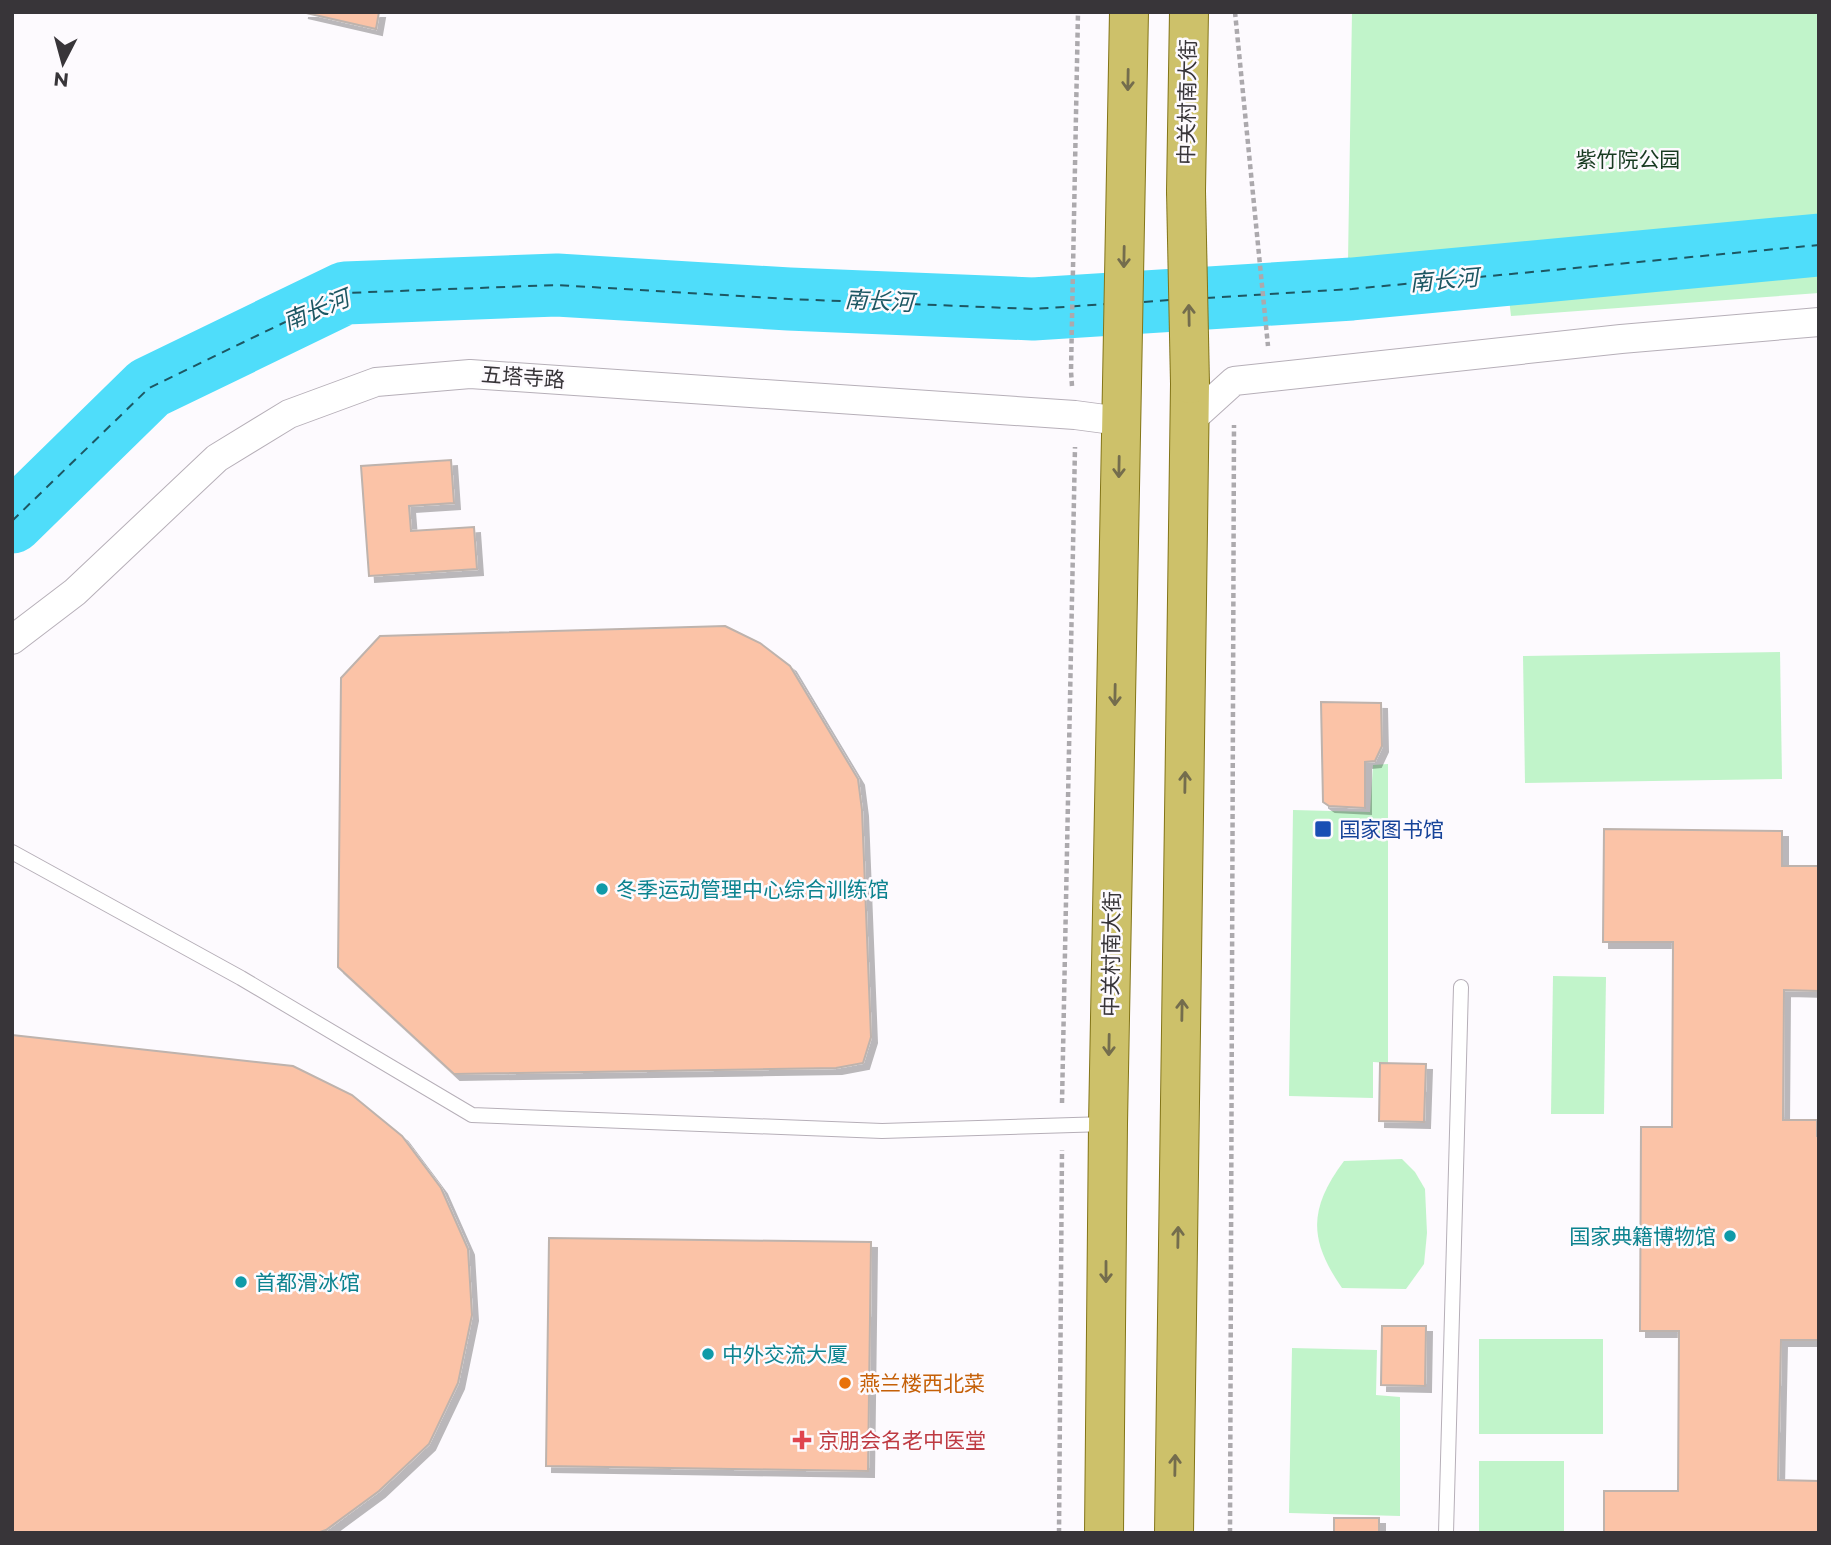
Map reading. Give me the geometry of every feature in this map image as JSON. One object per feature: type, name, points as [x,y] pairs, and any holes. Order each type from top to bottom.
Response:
[{"type":"main road","name":"中关村南大街","points":[[1104,1533],[1108,1124],[1129,12]]},
{"type":"main road","name":"中关村南大街","points":[[1189,12],[1186,191],[1190,402]]},
{"type":"main road","points":[[1174,1533],[1190,402]]},
{"type":"street","points":[[1190,402],[1234,381],[1621,339],[1819,321]]},
{"type":"street","name":"五塔寺路","points":[[12,640],[75,592],[217,458],[289,414],[376,382],[470,374],[1075,415],[1120,421]]},
{"type":"lane","points":[[12,851],[240,978],[472,1115],[882,1131],[1108,1124]]},
{"type":"lane","points":[[1446,1533],[1461,987]]},
{"type":"path","points":[[1059,1533],[1062,1126],[1075,415],[1071,370],[1078,12]]},
{"type":"path","points":[[1230,1533],[1234,381],[1268,346],[1235,12]]},
{"type":"green space","name":"紫竹院公园","points":[[1352,12],[1819,12],[1819,293],[1511,316],[1503,247],[1348,261]]},
{"type":"green space","points":[[1780,652],[1782,779],[1525,783],[1523,656]]},
{"type":"green space","points":[[1388,764],[1388,1063],[1373,1062],[1373,1098],[1289,1096],[1293,810],[1370,812],[1373,765]]},
{"type":"green space","points":[[1553,976],[1606,977],[1604,1114],[1551,1114]]},
{"type":"green space","points":[[1402,1159],[1415,1172],[1425,1189],[1427,1233],[1424,1264],[1406,1289],[1342,1288],[1323,1254],[1318,1239],[1319,1209],[1324,1194],[1344,1161]]},
{"type":"green space","points":[[1479,1339],[1603,1339],[1603,1434],[1479,1434]]},
{"type":"green space","points":[[1292,1348],[1377,1350],[1376,1395],[1400,1397],[1400,1516],[1289,1513]]},
{"type":"green space","points":[[1479,1461],[1564,1461],[1564,1533],[1479,1533]]},
{"type":"building","points":[[302,12],[379,12],[376,29]]},
{"type":"building","points":[[451,460],[454,503],[409,506],[411,531],[474,527],[477,569],[369,576],[361,466]]},
{"type":"building","name":"冬季运动管理中心综合训练馆","points":[[725,626],[760,643],[790,666],[858,779],[862,810],[871,1037],[863,1063],[836,1068],[454,1074],[338,967],[341,678],[380,636]]},
{"type":"building","points":[[1321,702],[1381,703],[1382,746],[1375,761],[1365,762],[1365,808],[1329,806],[1323,802]]},
{"type":"building","points":[[1604,829],[1782,831],[1782,866],[1819,866],[1819,991],[1784,990],[1783,1120],[1817,1120],[1819,1340],[1781,1340],[1778,1480],[1819,1481],[1819,1533],[1604,1533],[1604,1491],[1678,1491],[1679,1331],[1640,1331],[1641,1127],[1672,1127],[1673,942],[1603,942]]},
{"type":"building","name":"首都滑冰馆","points":[[12,1035],[293,1066],[352,1095],[402,1136],[441,1188],[468,1249],[472,1315],[458,1383],[429,1444],[379,1491],[326,1530],[317,1533],[12,1533]]},
{"type":"building","points":[[1380,1063],[1426,1064],[1424,1122],[1379,1121]]},
{"type":"building","name":"中外交流大厦","points":[[549,1238],[871,1242],[868,1471],[546,1466]]},
{"type":"building","points":[[1382,1326],[1426,1326],[1425,1386],[1381,1385]]},
{"type":"building","points":[[1334,1518],[1379,1518],[1379,1533],[1334,1533]]},
{"type":"waterway","name":"南长河","points":[[12,522],[149,388],[345,293],[557,285],[789,299],[1033,309],[1352,289],[1819,245]]},
{"type":"ferry route","points":[[1206,298],[1352,289],[1819,245]]},
{"type":"ferry route","points":[[12,521],[149,388],[345,293],[557,285],[789,299],[1033,309],[1107,304]]},
{"type":"ferry route","points":[[1144,302],[1169,300]]},
{"type":"place","name":"国家图书馆","points":[[1323,829]]},
{"type":"place","name":"冬季运动管理中心综合训练馆","points":[[602,889]]},
{"type":"place","name":"国家典籍博物馆","points":[[1730,1236]]},
{"type":"place","name":"首都滑冰馆","points":[[241,1282]]},
{"type":"place","name":"中外交流大厦","points":[[708,1354]]},
{"type":"place","name":"燕兰楼西北菜","points":[[845,1383]]},
{"type":"place","name":"京朋会名老中医堂","points":[[802,1440]]}]
